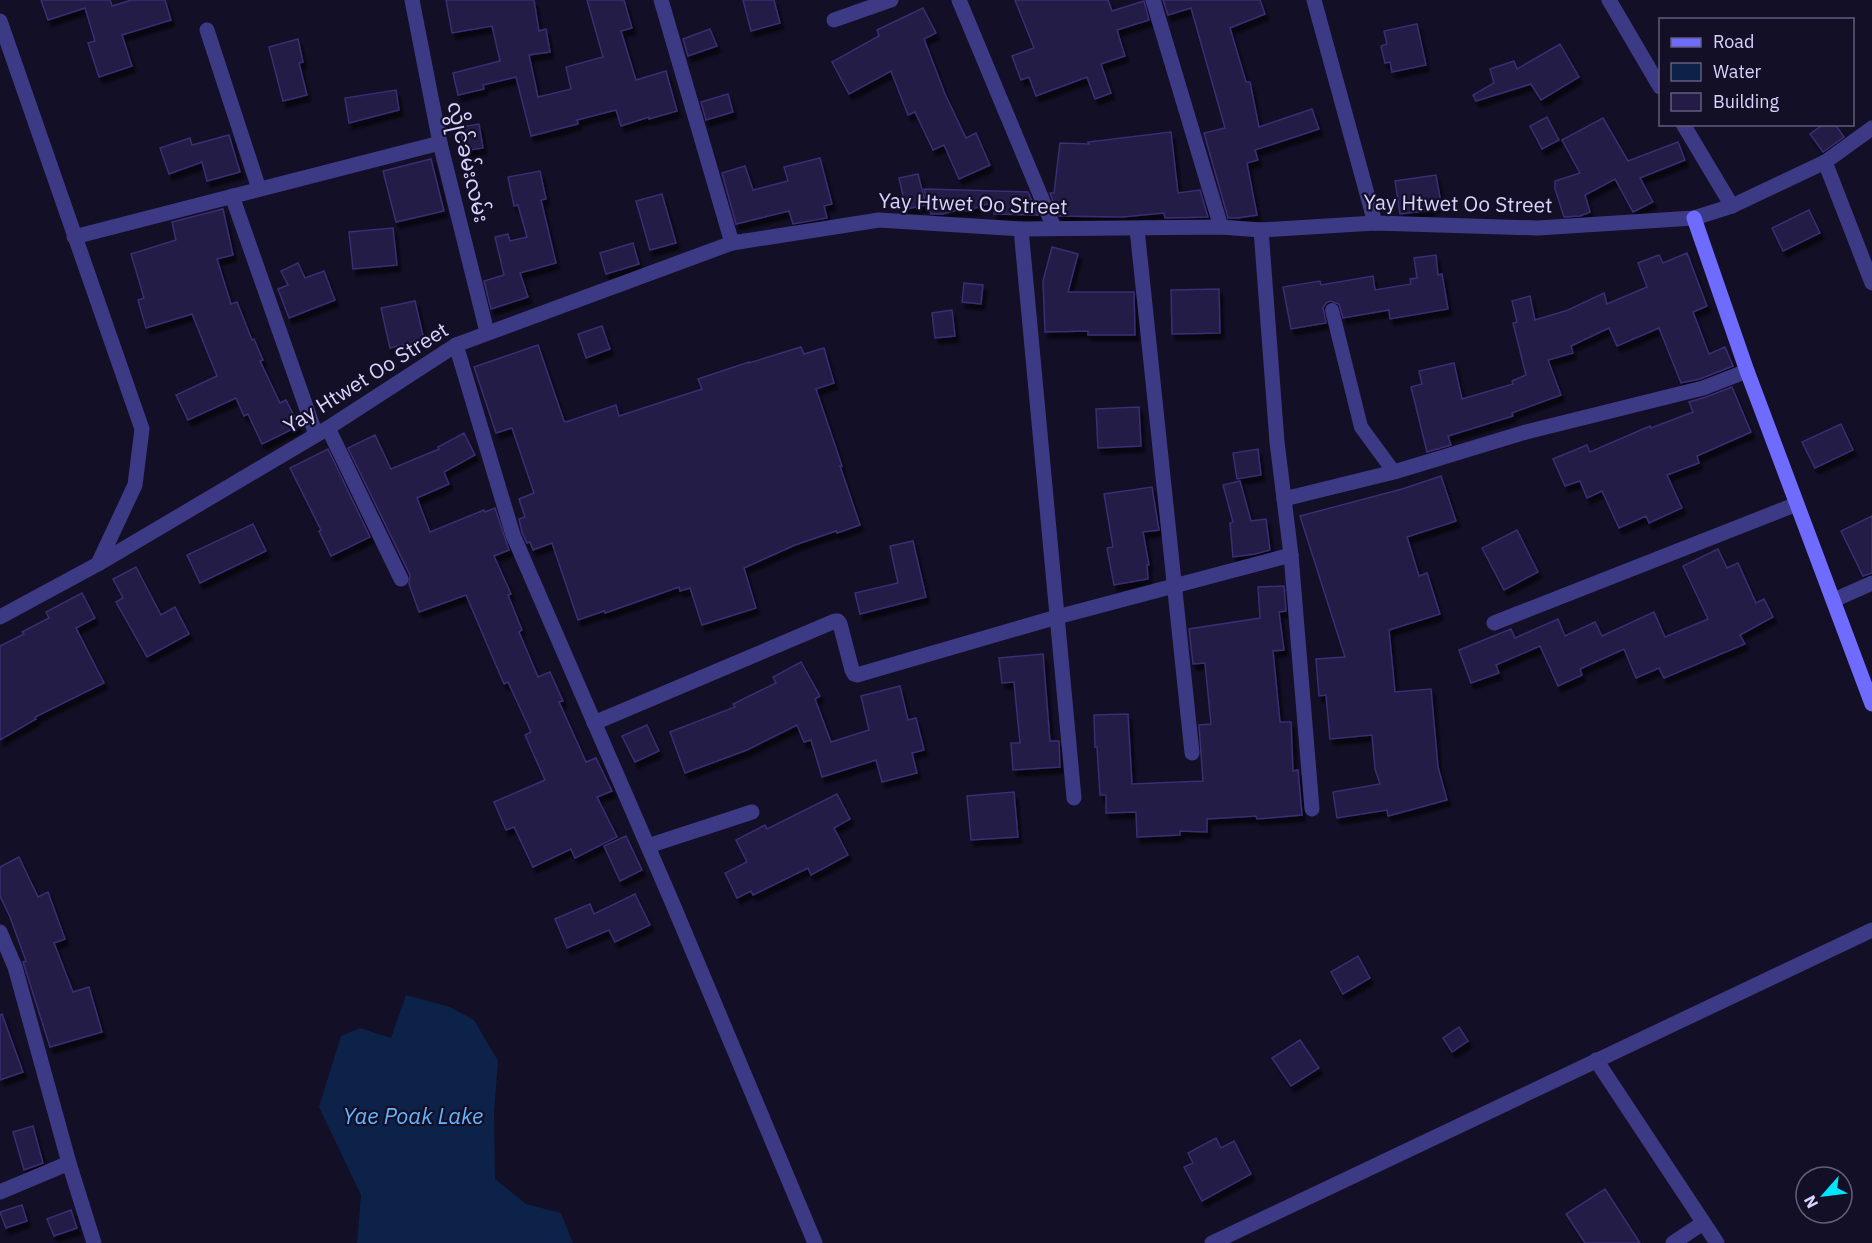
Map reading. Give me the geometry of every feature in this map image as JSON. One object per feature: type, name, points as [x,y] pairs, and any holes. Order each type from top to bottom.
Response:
[{"type":"street","name":"လွိုင်ခမ်းလမ်း","points":[[412,0],[440,143],[487,332]]},
{"type":"street","points":[[661,0],[732,243]]},
{"type":"street","points":[[834,20],[891,0]]},
{"type":"street","points":[[958,0],[1054,228]]},
{"type":"street","points":[[1153,0],[1221,227]]},
{"type":"street","points":[[1314,0],[1375,223]]},
{"type":"street","points":[[1609,0],[1659,85]]},
{"type":"street","points":[[0,21],[142,429],[135,485],[98,564]]},
{"type":"street","points":[[207,30],[259,189]]},
{"type":"street","points":[[1684,126],[1732,206]]},
{"type":"street","name":"Yay Htwet Oo Street","points":[[0,617],[98,564],[322,431],[456,345],[732,243],[879,220],[1021,229],[1221,227],[1261,230],[1375,223],[1538,228],[1694,218],[1732,206],[1825,162],[1872,128]]},
{"type":"street","points":[[74,237],[440,143]]},
{"type":"street","points":[[1825,162],[1872,283]]},
{"type":"street","points":[[232,196],[322,431],[401,579]]},
{"type":"street","points":[[1694,218],[1747,371],[1872,704]]},
{"type":"street","points":[[1021,229],[1074,798]]},
{"type":"street","points":[[1137,229],[1192,753]]},
{"type":"street","points":[[1261,230],[1277,442],[1291,555],[1312,808]]},
{"type":"street","points":[[456,345],[513,535],[648,846],[815,1243]]},
{"type":"street","points":[[1284,499],[1394,472],[1526,432],[1703,388],[1747,371]]},
{"type":"street","points":[[1494,623],[1797,504]]},
{"type":"street","points":[[594,723],[835,621],[840,624],[852,670],[857,675],[1057,617],[1291,555]]},
{"type":"street","points":[[1834,600],[1872,583]]},
{"type":"street","points":[[648,846],[752,812]]},
{"type":"street","points":[[1212,1243],[1872,930]]},
{"type":"street","points":[[0,932],[15,967],[69,1163],[94,1243]]},
{"type":"street","points":[[1596,1060],[1718,1243]]},
{"type":"street","points":[[0,1192],[69,1163]]},
{"type":"street","points":[[1673,1243],[1703,1223]]},
{"type":"lane","points":[[1332,310],[1361,427],[1394,472]]},
{"type":"water","name":"Yae Poak Lake","points":[[406,995],[450,1007],[474,1020],[498,1061],[494,1112],[495,1179],[526,1204],[561,1213],[573,1243],[357,1243],[361,1195],[319,1107],[341,1036],[360,1028],[391,1038]]},
{"type":"building","points":[[41,0],[110,0],[112,6],[132,0],[165,0],[171,20],[122,35],[132,66],[99,77],[88,43],[95,41],[85,8],[48,20]]},
{"type":"building","points":[[446,0],[534,0],[539,31],[546,29],[550,52],[529,55],[538,97],[571,89],[566,67],[603,57],[587,0],[624,0],[632,28],[621,31],[636,80],[666,71],[677,111],[621,126],[616,110],[577,120],[578,124],[531,136],[516,77],[483,85],[484,89],[458,95],[453,73],[500,61],[492,26],[452,33]]},
{"type":"building","points":[[743,0],[774,0],[780,23],[751,31]]},
{"type":"building","points":[[1015,0],[1108,0],[1112,11],[1144,1],[1149,20],[1117,30],[1125,56],[1101,64],[1111,93],[1095,99],[1087,77],[1036,96],[1029,77],[1021,80],[1012,56],[1034,48]]},
{"type":"building","points":[[1163,0],[1260,0],[1265,14],[1230,28],[1246,82],[1250,82],[1259,127],[1312,109],[1319,129],[1255,150],[1258,160],[1247,163],[1257,215],[1228,218],[1204,133],[1225,128],[1191,8],[1168,15]]},
{"type":"building","points":[[923,8],[936,33],[924,39],[945,94],[966,138],[976,133],[990,165],[959,179],[944,145],[933,150],[915,112],[908,115],[891,71],[849,94],[832,62],[879,36],[877,30]]},
{"type":"building","points":[[1417,24],[1426,65],[1392,72],[1390,62],[1385,63],[1381,46],[1387,44],[1384,31]]},
{"type":"building","points":[[710,29],[717,46],[688,56],[683,39]]},
{"type":"building","points":[[298,39],[303,62],[299,63],[307,95],[283,101],[269,47]]},
{"type":"building","points":[[1560,44],[1579,77],[1541,100],[1531,84],[1476,101],[1473,95],[1494,83],[1490,69],[1514,61],[1517,69]]},
{"type":"building","points":[[396,90],[399,110],[349,123],[345,98]]},
{"type":"building","points":[[728,94],[733,112],[706,120],[701,102]]},
{"type":"building","points":[[1547,117],[1559,140],[1542,149],[1530,126]]},
{"type":"building","points":[[1603,118],[1628,161],[1678,142],[1685,160],[1640,178],[1653,202],[1633,212],[1615,179],[1585,195],[1590,212],[1580,216],[1564,217],[1555,189],[1555,181],[1580,173],[1562,140]]},
{"type":"building","points":[[479,124],[483,148],[464,151],[460,127]]},
{"type":"building","points":[[1821,126],[1836,126],[1844,137],[1823,152],[1810,134]]},
{"type":"building","points":[[1171,132],[1178,193],[1200,190],[1208,217],[1165,218],[1164,213],[1122,217],[1059,216],[1050,193],[1054,193],[1060,143],[1089,144],[1088,142]]},
{"type":"building","points":[[229,135],[240,172],[207,181],[202,162],[169,174],[160,148],[190,138],[192,145]]},
{"type":"building","points":[[820,158],[832,204],[824,206],[827,218],[793,224],[789,211],[736,224],[722,173],[745,166],[753,190],[788,181],[784,167]]},
{"type":"building","points":[[431,159],[444,211],[396,222],[383,171]]},
{"type":"building","points":[[540,171],[546,199],[541,200],[556,263],[520,273],[528,297],[491,309],[484,281],[504,275],[495,237],[508,234],[510,241],[527,237],[518,205],[514,206],[508,177]]},
{"type":"building","points":[[918,174],[926,205],[906,209],[899,178]]},
{"type":"building","points":[[1436,175],[1441,203],[1426,211],[1400,214],[1395,181]]},
{"type":"building","points":[[924,189],[1028,192],[1038,215],[994,214],[994,202],[966,211],[965,208],[943,214],[931,214]]},
{"type":"building","points":[[662,194],[676,243],[650,250],[636,201]]},
{"type":"building","points":[[223,209],[233,255],[217,259],[231,304],[237,302],[252,340],[254,339],[263,360],[260,361],[280,403],[286,400],[299,426],[262,444],[248,414],[244,416],[236,398],[188,420],[176,395],[217,376],[192,314],[146,328],[138,300],[144,298],[131,254],[176,240],[172,222]]},
{"type":"building","points":[[1809,210],[1820,233],[1783,251],[1772,228]]},
{"type":"building","points":[[393,228],[397,265],[353,269],[349,232]]},
{"type":"building","points":[[633,243],[639,264],[606,274],[600,253]]},
{"type":"building","points":[[1052,247],[1078,254],[1068,292],[1134,292],[1135,335],[1088,335],[1088,331],[1045,332],[1043,281]]},
{"type":"building","points":[[1687,253],[1707,306],[1693,312],[1709,354],[1725,347],[1733,366],[1700,379],[1681,383],[1659,328],[1617,346],[1609,328],[1571,346],[1573,353],[1548,360],[1561,395],[1512,413],[1513,416],[1448,436],[1451,445],[1427,452],[1411,387],[1422,384],[1419,371],[1454,363],[1462,399],[1513,384],[1512,381],[1526,375],[1513,323],[1517,322],[1512,301],[1530,296],[1535,320],[1568,310],[1604,293],[1607,304],[1647,287],[1638,263],[1659,255],[1663,263]]},
{"type":"building","points":[[1436,255],[1438,275],[1442,274],[1448,309],[1390,319],[1389,310],[1343,318],[1339,304],[1330,301],[1323,308],[1326,323],[1291,329],[1283,287],[1320,281],[1321,285],[1373,276],[1375,290],[1411,284],[1410,279],[1417,278],[1414,258]]},
{"type":"building","points":[[298,263],[305,278],[324,271],[335,300],[289,318],[278,289],[288,285],[281,271]]},
{"type":"building","points":[[964,283],[983,285],[981,304],[962,302]]},
{"type":"building","points":[[1219,289],[1220,333],[1172,334],[1171,290]]},
{"type":"building","points":[[415,301],[424,340],[390,348],[381,308]]},
{"type":"building","points":[[952,310],[955,336],[935,338],[932,313]]},
{"type":"building","points":[[602,326],[610,349],[586,358],[578,334]]},
{"type":"building","points":[[538,345],[566,422],[616,405],[619,416],[702,389],[698,379],[749,362],[801,347],[804,354],[824,348],[834,383],[816,389],[860,525],[795,545],[744,568],[756,608],[702,625],[690,588],[680,591],[679,587],[578,620],[552,543],[533,550],[522,532],[519,519],[525,517],[519,499],[534,493],[512,428],[496,433],[474,367]]},
{"type":"building","points":[[1732,387],[1751,432],[1697,456],[1699,463],[1667,475],[1682,508],[1649,523],[1646,516],[1619,528],[1602,491],[1587,498],[1580,481],[1565,486],[1553,459],[1587,445],[1590,452],[1650,426],[1651,428],[1693,412],[1689,402]]},
{"type":"building","points":[[1139,407],[1141,446],[1098,448],[1096,409]]},
{"type":"building","points":[[1841,424],[1853,450],[1815,468],[1802,442]]},
{"type":"building","points":[[464,433],[475,455],[444,472],[449,484],[417,498],[430,532],[484,510],[485,512],[495,508],[509,550],[494,556],[511,594],[508,595],[522,630],[519,632],[538,677],[550,672],[563,701],[559,702],[586,762],[596,758],[612,791],[597,797],[617,837],[575,858],[571,849],[533,867],[514,827],[506,830],[494,802],[545,780],[525,735],[531,732],[508,682],[504,684],[466,595],[419,612],[409,584],[410,575],[348,448],[375,435],[391,469],[439,449],[438,447]]},
{"type":"building","points":[[328,449],[370,537],[331,556],[319,531],[321,530],[290,468]]},
{"type":"building","points":[[1258,449],[1261,475],[1237,479],[1233,453]]},
{"type":"building","points":[[1441,476],[1456,521],[1407,537],[1419,576],[1427,573],[1440,614],[1389,630],[1395,692],[1431,689],[1438,767],[1447,800],[1388,816],[1387,810],[1337,818],[1333,792],[1380,784],[1375,769],[1372,735],[1330,739],[1326,695],[1319,696],[1316,659],[1345,657],[1300,516],[1402,489]]},
{"type":"building","points":[[1240,481],[1251,521],[1266,519],[1270,550],[1233,557],[1230,523],[1233,522],[1223,485]]},
{"type":"building","points":[[1152,487],[1159,530],[1143,532],[1149,565],[1147,565],[1148,579],[1114,585],[1107,548],[1113,547],[1104,494]]},
{"type":"building","points":[[1872,516],[1872,573],[1863,576],[1841,531]]},
{"type":"building","points":[[253,524],[266,551],[200,583],[187,555]]},
{"type":"building","points":[[1517,530],[1538,572],[1504,590],[1482,548]]},
{"type":"building","points":[[913,541],[926,597],[860,614],[855,593],[898,583],[890,546]]},
{"type":"building","points":[[1718,549],[1727,568],[1738,563],[1756,603],[1764,599],[1773,617],[1740,635],[1745,644],[1664,678],[1659,668],[1636,678],[1624,649],[1580,669],[1582,675],[1558,686],[1540,646],[1496,665],[1499,673],[1471,683],[1459,650],[1511,629],[1515,638],[1558,619],[1565,636],[1595,622],[1602,636],[1654,612],[1665,637],[1708,619],[1683,566]]},
{"type":"building","points":[[136,567],[161,615],[175,607],[189,634],[147,657],[116,602],[123,598],[113,579]]},
{"type":"building","points":[[1284,586],[1286,611],[1279,612],[1284,650],[1273,651],[1280,722],[1291,722],[1293,771],[1298,770],[1302,815],[1257,819],[1256,816],[1207,819],[1207,832],[1180,831],[1180,835],[1137,837],[1136,812],[1106,813],[1106,795],[1100,795],[1094,715],[1128,714],[1132,784],[1203,781],[1199,725],[1211,724],[1205,663],[1193,664],[1189,629],[1260,618],[1258,587]]},
{"type":"building","points":[[82,593],[95,618],[76,628],[104,683],[35,717],[36,719],[0,740],[0,646],[49,618],[46,612]]},
{"type":"building","points":[[1043,654],[1050,741],[1059,741],[1060,767],[1013,770],[1011,743],[1020,743],[1014,682],[1002,683],[999,658]]},
{"type":"building","points":[[801,662],[820,696],[815,699],[831,742],[869,730],[861,696],[900,686],[908,720],[916,718],[924,750],[912,753],[917,773],[882,782],[876,760],[822,777],[811,740],[804,742],[797,725],[747,750],[685,773],[670,732],[735,707],[733,704],[776,683],[773,677]]},
{"type":"building","points":[[647,725],[659,751],[635,762],[622,736]]},
{"type":"building","points":[[1014,792],[1018,837],[971,840],[967,796]]},
{"type":"building","points":[[837,794],[850,819],[834,828],[848,855],[811,875],[808,868],[753,895],[751,891],[737,898],[725,873],[747,862],[736,840],[765,825],[767,829]]},
{"type":"building","points":[[626,836],[642,870],[620,881],[604,846]]},
{"type":"building","points":[[19,857],[38,897],[48,892],[65,939],[54,943],[73,992],[89,987],[102,1032],[50,1047],[23,962],[26,961],[0,896],[0,867]]},
{"type":"building","points":[[635,894],[650,925],[615,942],[609,930],[567,948],[555,919],[590,904],[594,914]]},
{"type":"building","points":[[1358,956],[1370,978],[1343,994],[1331,972]]},
{"type":"building","points":[[2,1014],[23,1072],[0,1080],[0,1015]]},
{"type":"building","points":[[1459,1027],[1468,1041],[1452,1052],[1443,1038]]},
{"type":"building","points":[[1300,1040],[1319,1068],[1291,1086],[1272,1058]]},
{"type":"building","points":[[33,1126],[43,1163],[24,1170],[13,1132]]},
{"type":"building","points":[[1216,1138],[1221,1148],[1234,1141],[1251,1174],[1202,1201],[1184,1167],[1193,1163],[1188,1153]]},
{"type":"building","points":[[1605,1189],[1640,1243],[1585,1243],[1566,1214]]},
{"type":"building","points":[[22,1205],[27,1221],[6,1228],[0,1212]]},
{"type":"building","points":[[71,1210],[77,1228],[54,1236],[47,1219]]}]
